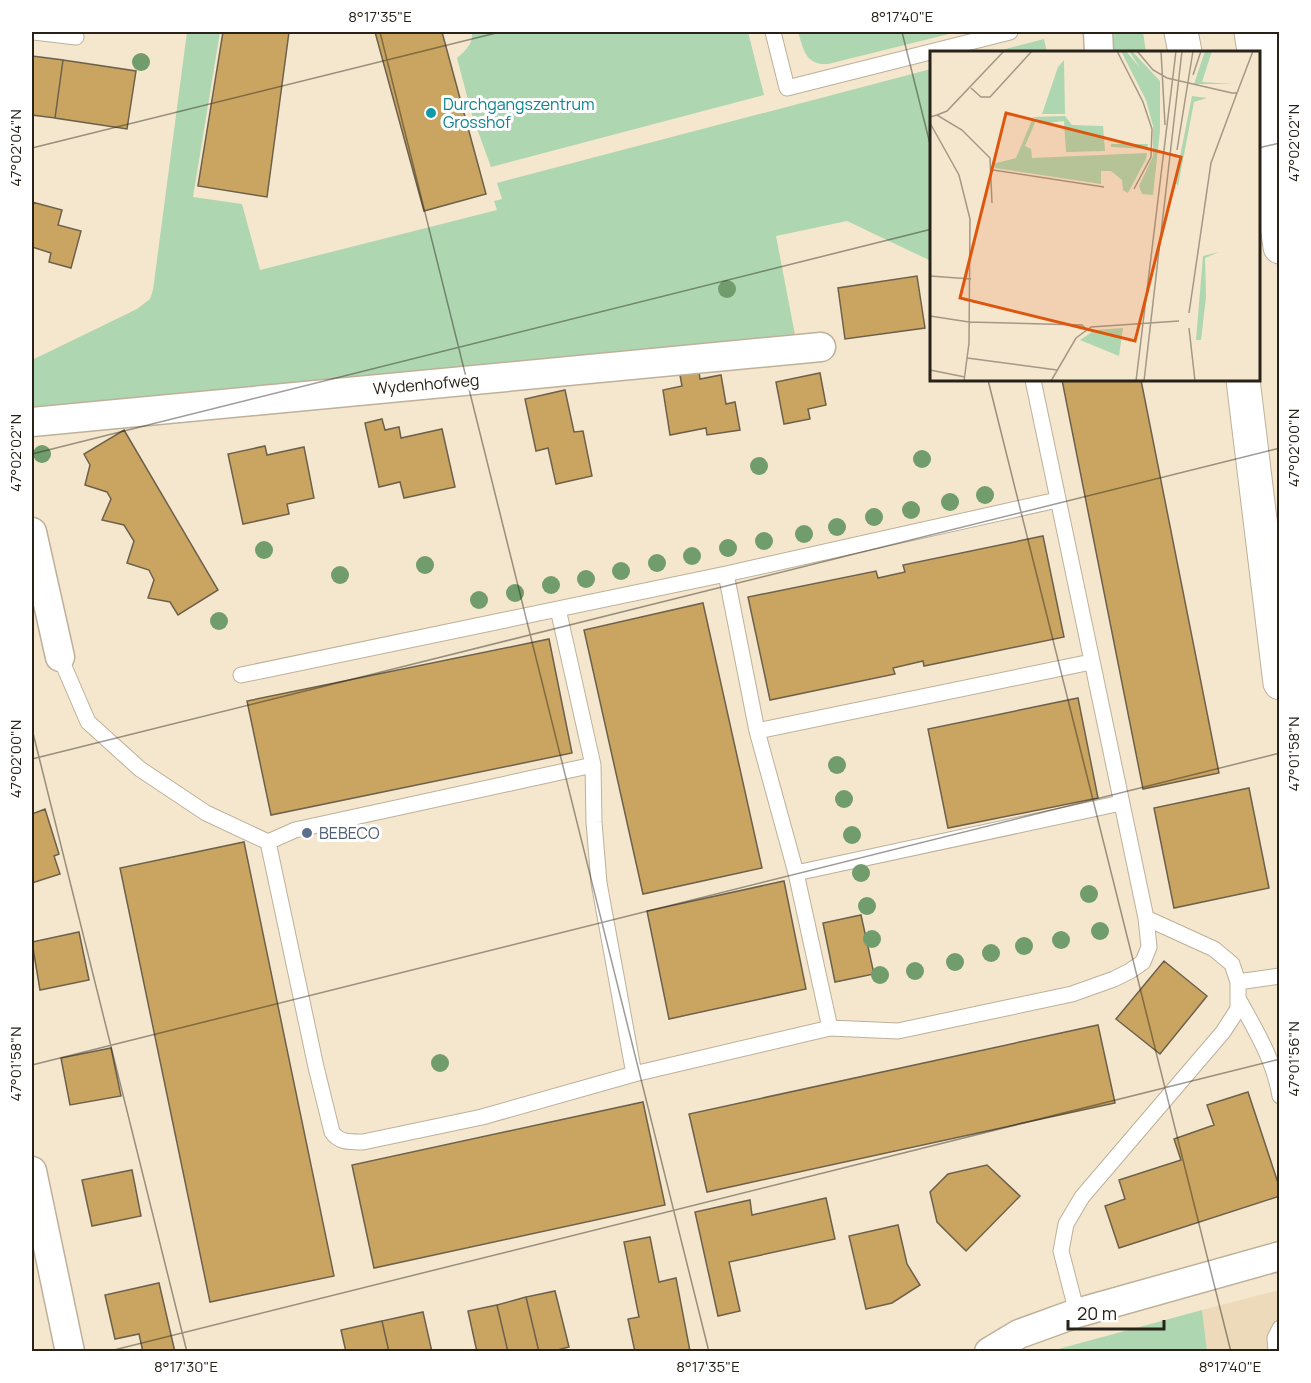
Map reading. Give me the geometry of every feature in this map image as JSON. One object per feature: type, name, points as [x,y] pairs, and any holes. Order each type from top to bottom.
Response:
[{"type":"highway","points":[[1181,32],[1185,51]]},
{"type":"highway","points":[[1200,32],[1203,51]]},
{"type":"highway","points":[[1251,32],[1254,51]]},
{"type":"highway","points":[[1269,158],[1277,88],[1276,32]]},
{"type":"highway","points":[[1260,99],[1279,241]]},
{"type":"highway","points":[[1243,381],[1280,683]]},
{"type":"street","points":[[1098,32],[1099,51]]},
{"type":"street","name":"Wydenhofweg","points":[[32,422],[821,347]]},
{"type":"street","points":[[32,532],[60,657]]},
{"type":"street","points":[[32,1171],[38,1230],[70,1352]]},
{"type":"street","points":[[989,1352],[1019,1334],[1077,1313],[1280,1256]]},
{"type":"lane","points":[[34,32],[76,37]]},
{"type":"lane","points":[[773,32],[787,88],[930,52]]},
{"type":"lane","points":[[934,51],[1010,32]]},
{"type":"lane","points":[[268,842],[332,1132],[336,1138],[346,1142],[363,1142],[482,1117],[634,1074],[830,1028],[898,1031],[1072,994],[1130,971],[1143,962],[1149,947],[1146,918],[1033,381]]},
{"type":"lane","points":[[241,675],[726,574],[1057,500]]},
{"type":"lane","points":[[726,574],[757,731],[796,873],[830,1028]]},
{"type":"lane","points":[[558,609],[593,765],[594,822],[599,883],[634,1074]]},
{"type":"lane","points":[[60,657],[88,722],[140,769],[206,813],[268,842],[295,830],[593,765]]},
{"type":"lane","points":[[757,731],[1091,662]]},
{"type":"lane","points":[[796,873],[1121,803]]},
{"type":"lane","points":[[1077,1313],[1061,1251],[1066,1224],[1082,1197],[1223,1032],[1238,1009],[1238,982],[1232,964],[1214,949],[1146,918]]},
{"type":"lane","points":[[1238,982],[1280,976]]},
{"type":"lane","points":[[1239,1000],[1273,1065],[1280,1096]]},
{"type":"lane","points":[[1276,1352],[1275,1338],[1280,1328]]},
{"type":"shaded area","points":[[1279,1290],[1279,1351],[1207,1351],[1202,1310]]},
{"type":"green space","points":[[187,32],[220,32],[193,197],[242,204],[260,270],[497,210],[494,201],[502,199],[497,183],[930,69],[930,261],[847,221],[776,236],[795,335],[32,414],[32,360],[137,309],[150,299]]},
{"type":"green space","points":[[472,32],[748,32],[764,95],[491,167],[472,115],[457,58],[470,43]]},
{"type":"green space","points":[[798,32],[957,32],[828,64],[820,64],[807,55]]},
{"type":"green space","points":[[1114,32],[1143,32],[1146,51],[1114,51]]},
{"type":"green space","points":[[1044,39],[1047,51],[998,51]]},
{"type":"green space","points":[[1202,1310],[1207,1351],[1051,1351]]},
{"type":"building","points":[[223,32],[289,32],[267,197],[198,186]]},
{"type":"building","name":"Durchgangszentrum Grosshof","points":[[375,32],[442,32],[486,194],[424,211]]},
{"type":"building","points":[[32,56],[63,60],[55,118],[32,115]]},
{"type":"building","points":[[63,60],[136,71],[127,129],[55,118]]},
{"type":"building","points":[[32,202],[62,210],[58,225],[81,231],[71,268],[49,262],[51,253],[32,247]]},
{"type":"building","points":[[917,276],[925,328],[845,339],[838,288]]},
{"type":"building","points":[[699,371],[700,379],[721,375],[726,404],[735,402],[740,430],[707,435],[706,428],[670,435],[663,390],[682,386],[680,375]]},
{"type":"building","points":[[820,373],[826,405],[808,409],[810,419],[784,424],[776,382]]},
{"type":"building","points":[[1062,381],[1141,381],[1219,773],[1143,789]]},
{"type":"building","points":[[565,390],[574,432],[583,431],[592,476],[556,484],[548,448],[536,451],[525,399]]},
{"type":"building","points":[[382,419],[385,430],[399,427],[401,438],[442,429],[455,487],[404,498],[400,482],[379,487],[365,423]]},
{"type":"building","points":[[124,430],[218,590],[178,615],[170,602],[148,598],[154,580],[149,570],[127,563],[134,541],[124,525],[102,520],[111,499],[107,492],[85,485],[90,465],[84,454]]},
{"type":"building","points":[[265,446],[267,455],[304,447],[314,498],[287,504],[289,514],[243,524],[228,454]]},
{"type":"building","points":[[1043,536],[1064,637],[924,666],[923,661],[893,668],[895,674],[770,700],[748,597],[876,571],[878,578],[905,572],[903,565]]},
{"type":"building","points":[[703,603],[762,868],[643,894],[584,630]]},
{"type":"building","points":[[549,639],[572,753],[271,815],[247,701]]},
{"type":"building","points":[[1078,698],[1098,798],[948,828],[928,729]]},
{"type":"building","points":[[1249,788],[1269,888],[1174,908],[1154,808]]},
{"type":"building","points":[[45,809],[59,854],[54,856],[60,874],[32,883],[32,814]]},
{"type":"building","points":[[244,842],[334,1276],[210,1302],[120,868]]},
{"type":"building","points":[[784,881],[806,989],[669,1019],[647,911]]},
{"type":"building","points":[[861,915],[874,974],[835,982],[823,923]]},
{"type":"building","points":[[79,932],[89,980],[40,990],[32,942]]},
{"type":"building","points":[[1164,961],[1207,996],[1160,1054],[1116,1019]]},
{"type":"building","points":[[1098,1025],[1115,1103],[707,1192],[689,1114]]},
{"type":"building","points":[[111,1048],[121,1096],[70,1105],[61,1058]]},
{"type":"building","points":[[1248,1092],[1280,1189],[1280,1196],[1119,1248],[1105,1206],[1125,1199],[1119,1180],[1181,1160],[1174,1139],[1214,1125],[1207,1105]]},
{"type":"building","points":[[643,1102],[665,1205],[374,1268],[352,1165]]},
{"type":"building","points":[[987,1165],[1020,1196],[966,1251],[937,1222],[930,1192],[948,1174]]},
{"type":"building","points":[[132,1170],[141,1216],[92,1226],[82,1180]]},
{"type":"building","points":[[826,1198],[835,1239],[729,1262],[740,1311],[718,1316],[695,1212],[750,1200],[752,1215]]},
{"type":"building","points":[[898,1225],[907,1264],[920,1285],[892,1303],[866,1309],[849,1236]]},
{"type":"building","points":[[650,1237],[659,1282],[676,1278],[690,1351],[635,1352],[628,1319],[639,1317],[624,1242]]},
{"type":"building","points":[[159,1283],[175,1352],[143,1352],[139,1334],[115,1339],[105,1295]]},
{"type":"building","points":[[555,1291],[569,1347],[550,1352],[539,1352],[526,1297]]},
{"type":"building","points":[[526,1297],[539,1352],[508,1352],[497,1305]]},
{"type":"building","points":[[497,1305],[508,1352],[477,1352],[468,1311]]},
{"type":"building","points":[[423,1312],[432,1352],[389,1352],[382,1321]]},
{"type":"building","points":[[382,1321],[389,1352],[346,1352],[341,1330]]},
{"type":"place","name":"Durchgangszentrum Grosshof","points":[[431,113]]},
{"type":"place","name":"BEBECO","points":[[307,833]]}]
